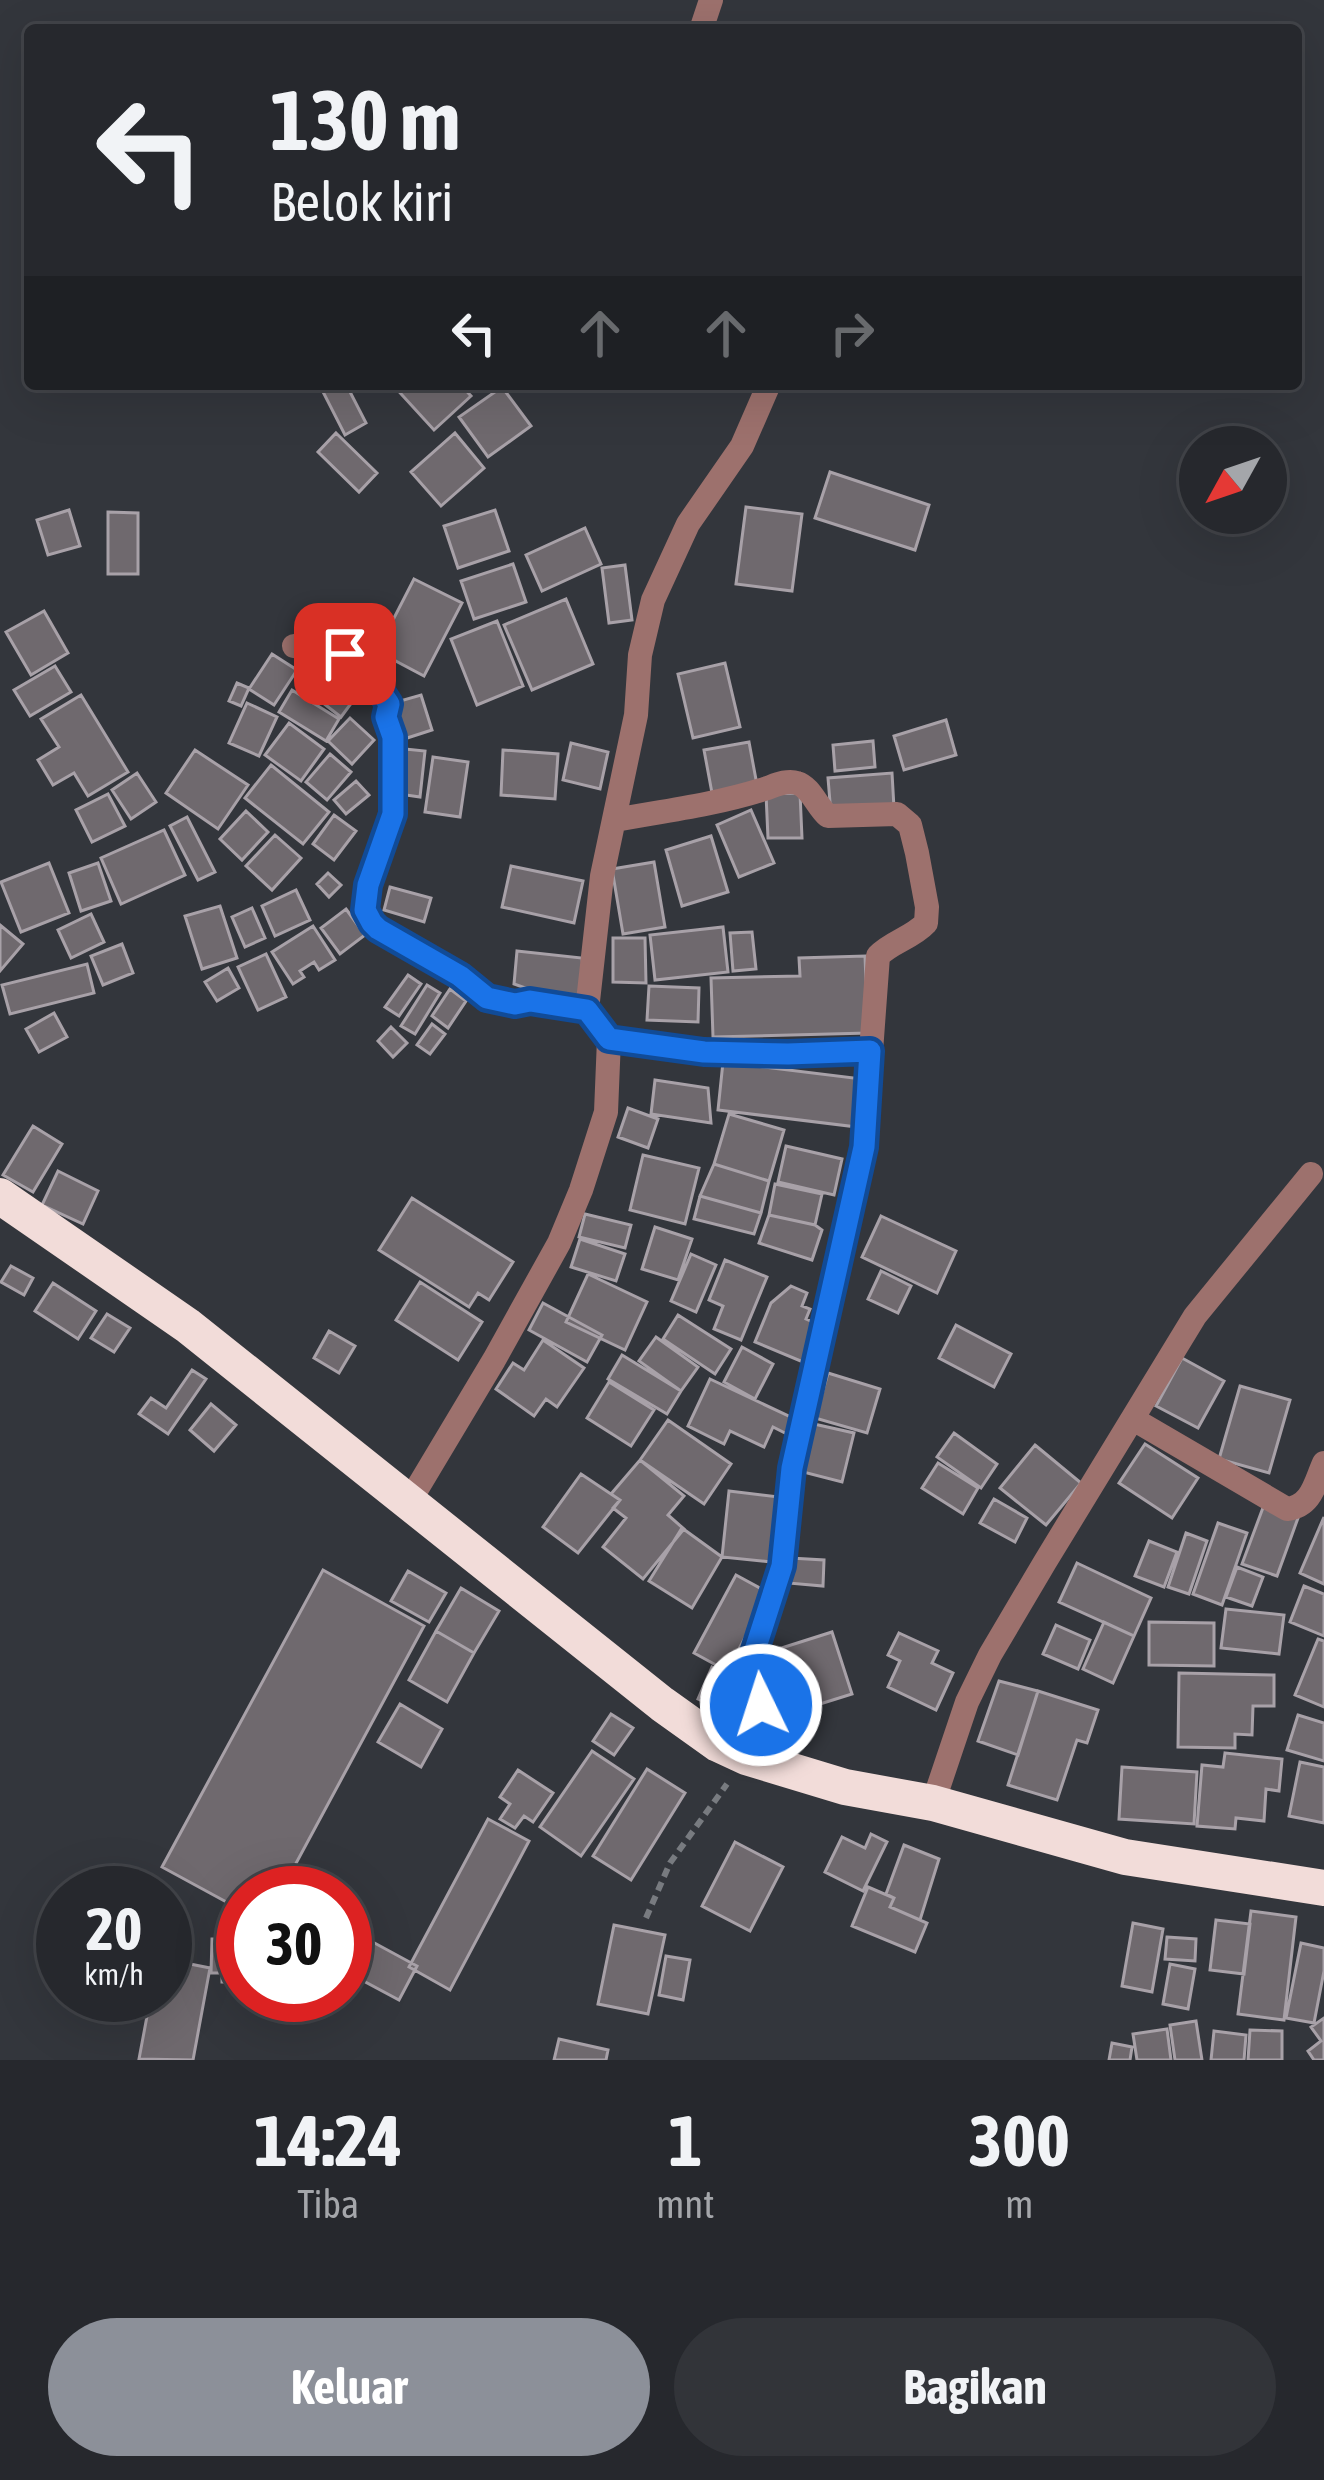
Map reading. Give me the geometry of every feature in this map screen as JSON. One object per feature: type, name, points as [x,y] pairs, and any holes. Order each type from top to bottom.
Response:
[{"type":"highway","points":[[0,1196],[188,1326],[718,1744],[845,1787],[933,1803],[1125,1857],[1324,1888]]},
{"type":"street","points":[[409,1502],[559,1243],[581,1190],[606,1112],[609,1039],[587,1010],[602,876],[636,715],[640,655],[653,601],[688,524],[742,446],[766,390]]},
{"type":"street","points":[[293,646],[341,650],[371,676],[389,704],[393,814],[368,885],[365,910],[372,923],[460,976],[487,998],[587,1010]]},
{"type":"street","points":[[614,820],[729,800],[786,782],[800,783],[828,816],[897,814],[910,825],[927,907],[926,923],[916,934],[878,956],[864,1147],[792,1468],[782,1566],[754,1653],[760,1721],[746,1756]]},
{"type":"street","points":[[609,1039],[704,1052],[870,1051]]},
{"type":"street","points":[[933,1803],[967,1702],[990,1655],[1196,1316],[1311,1174]]},
{"type":"street","points":[[1132,1419],[1287,1509],[1300,1508],[1309,1499],[1324,1462]]},
{"type":"path","points":[[646,1918],[670,1863],[746,1756]]},
{"type":"building","points":[[322,390],[349,390],[366,423],[345,435]]},
{"type":"building","points":[[397,390],[466,390],[471,396],[434,430]]},
{"type":"building","points":[[504,390],[531,426],[488,457],[459,417]]},
{"type":"building","points":[[336,433],[377,473],[359,492],[318,452]]},
{"type":"building","points":[[455,433],[484,468],[441,506],[411,472]]},
{"type":"building","points":[[830,472],[929,505],[915,550],[815,518]]},
{"type":"building","points":[[746,507],[802,514],[792,591],[736,584]]},
{"type":"building","points":[[69,510],[80,546],[48,555],[37,520]]},
{"type":"building","points":[[495,510],[509,551],[458,568],[444,526]]},
{"type":"building","points":[[108,512],[138,513],[138,574],[108,574]]},
{"type":"building","points":[[585,528],[601,564],[542,591],[526,555]]},
{"type":"building","points":[[513,564],[526,602],[474,619],[461,581]]},
{"type":"building","points":[[625,565],[632,620],[609,623],[602,568]]},
{"type":"building","points":[[414,579],[462,603],[424,676],[377,651]]},
{"type":"building","points":[[566,599],[593,664],[532,690],[504,625]]},
{"type":"building","points":[[44,611],[68,653],[31,675],[6,632]]},
{"type":"building","points":[[497,621],[523,686],[477,705],[451,639]]},
{"type":"building","points":[[272,654],[297,670],[274,705],[249,689]]},
{"type":"building","points":[[326,663],[361,690],[341,717],[305,689]]},
{"type":"building","points":[[725,663],[740,727],[693,738],[678,674]]},
{"type":"building","points":[[55,666],[71,692],[30,716],[14,690]]},
{"type":"building","points":[[237,683],[249,688],[241,706],[229,701]]},
{"type":"building","points":[[292,690],[339,719],[326,741],[279,712]]},
{"type":"building","points":[[81,695],[128,772],[88,796],[74,773],[53,785],[38,760],[59,747],[41,719]]},
{"type":"building","points":[[421,695],[432,730],[404,739],[393,703]]},
{"type":"building","points":[[247,703],[277,717],[259,756],[229,743]]},
{"type":"building","points":[[350,718],[374,740],[352,764],[328,741]]},
{"type":"building","points":[[946,720],[956,755],[904,770],[894,736]]},
{"type":"building","points":[[289,723],[324,749],[301,781],[265,755]]},
{"type":"building","points":[[873,741],[875,767],[835,771],[833,745]]},
{"type":"building","points":[[749,742],[757,785],[712,793],[704,750]]},
{"type":"building","points":[[571,743],[608,752],[600,789],[563,780]]},
{"type":"building","points":[[405,749],[425,751],[420,797],[399,794]]},
{"type":"building","points":[[195,750],[248,785],[218,829],[166,793]]},
{"type":"building","points":[[503,750],[558,754],[555,799],[501,795]]},
{"type":"building","points":[[330,754],[351,772],[327,800],[306,782]]},
{"type":"building","points":[[433,757],[468,762],[460,817],[425,812]]},
{"type":"building","points":[[271,765],[329,812],[303,844],[245,798]]},
{"type":"building","points":[[137,773],[156,802],[131,819],[112,790]]},
{"type":"building","points":[[892,773],[894,808],[831,814],[828,778]]},
{"type":"building","points":[[356,781],[369,795],[346,814],[334,800]]},
{"type":"building","points":[[800,793],[802,838],[768,838],[766,794]]},
{"type":"building","points":[[108,794],[125,826],[92,842],[76,810]]},
{"type":"building","points":[[751,810],[774,863],[739,877],[717,825]]},
{"type":"building","points":[[246,811],[268,832],[242,860],[220,839]]},
{"type":"building","points":[[334,815],[356,831],[334,860],[313,844]]},
{"type":"building","points":[[187,817],[215,872],[198,880],[170,826]]},
{"type":"building","points":[[164,830],[185,875],[121,904],[101,858]]},
{"type":"building","points":[[275,835],[301,858],[272,890],[246,866]]},
{"type":"building","points":[[711,836],[728,892],[682,906],[666,850]]},
{"type":"building","points":[[654,862],[665,927],[623,934],[612,869]]},
{"type":"building","points":[[49,863],[69,913],[21,932],[1,882]]},
{"type":"building","points":[[98,863],[111,901],[81,911],[69,873]]},
{"type":"building","points":[[511,866],[583,881],[574,923],[502,907]]},
{"type":"building","points":[[328,873],[341,885],[329,897],[317,884]]},
{"type":"building","points":[[390,887],[431,898],[424,922],[384,910]]},
{"type":"building","points":[[296,890],[310,920],[275,936],[262,906]]},
{"type":"building","points":[[220,906],[237,958],[202,969],[185,916]]},
{"type":"building","points":[[252,908],[265,938],[245,947],[232,917]]},
{"type":"building","points":[[346,909],[365,935],[340,954],[321,928]]},
{"type":"building","points":[[91,914],[104,942],[71,958],[58,930]]},
{"type":"building","points":[[0,925],[23,944],[0,971]]},
{"type":"building","points":[[313,926],[335,960],[319,970],[314,962],[300,971],[304,977],[293,984],[272,952]]},
{"type":"building","points":[[723,927],[728,972],[655,980],[650,935]]},
{"type":"building","points":[[752,932],[756,969],[733,971],[730,933]]},
{"type":"building","points":[[613,938],[645,938],[646,983],[613,982]]},
{"type":"building","points":[[122,944],[133,973],[103,985],[91,956]]},
{"type":"building","points":[[517,951],[582,958],[587,1010],[514,984]]},
{"type":"building","points":[[266,954],[286,997],[258,1010],[238,967]]},
{"type":"building","points":[[865,956],[868,1033],[713,1037],[711,978],[800,976],[799,958]]},
{"type":"building","points":[[87,964],[94,993],[10,1014],[2,985]]},
{"type":"building","points":[[228,968],[239,988],[217,1001],[205,982]]},
{"type":"building","points":[[408,975],[421,984],[399,1016],[385,1007]]},
{"type":"building","points":[[427,985],[440,993],[415,1034],[401,1026]]},
{"type":"building","points":[[649,986],[699,988],[698,1022],[647,1020]]},
{"type":"building","points":[[450,989],[466,1001],[448,1028],[432,1016]]},
{"type":"building","points":[[54,1013],[67,1037],[39,1052],[26,1029]]},
{"type":"building","points":[[432,1024],[445,1034],[430,1054],[417,1045]]},
{"type":"building","points":[[391,1027],[407,1043],[393,1057],[378,1041]]},
{"type":"building","points":[[723,1062],[862,1079],[857,1127],[718,1110]]},
{"type":"building","points":[[655,1080],[708,1088],[711,1123],[651,1114]]},
{"type":"building","points":[[628,1108],[658,1119],[648,1148],[618,1137]]},
{"type":"building","points":[[729,1114],[784,1130],[769,1181],[714,1164]]},
{"type":"building","points":[[33,1126],[62,1144],[33,1192],[3,1175]]},
{"type":"building","points":[[786,1146],[842,1159],[834,1195],[778,1182]]},
{"type":"building","points":[[643,1155],[699,1168],[685,1224],[630,1210]]},
{"type":"building","points":[[714,1164],[769,1181],[761,1213],[700,1196]]},
{"type":"building","points":[[58,1171],[98,1191],[83,1224],[42,1205]]},
{"type":"building","points":[[775,1184],[822,1194],[815,1225],[769,1215]]},
{"type":"building","points":[[700,1196],[761,1213],[754,1234],[694,1219]]},
{"type":"building","points":[[412,1198],[513,1262],[489,1300],[478,1293],[469,1307],[379,1250]]},
{"type":"building","points":[[585,1214],[631,1225],[625,1248],[579,1237]]},
{"type":"building","points":[[769,1215],[822,1230],[812,1260],[759,1243]]},
{"type":"building","points":[[881,1216],[956,1251],[937,1293],[862,1257]]},
{"type":"building","points":[[655,1227],[692,1239],[678,1280],[642,1269]]},
{"type":"building","points":[[580,1239],[625,1254],[616,1281],[571,1267]]},
{"type":"building","points":[[691,1254],[716,1265],[696,1312],[671,1301]]},
{"type":"building","points":[[725,1260],[767,1277],[741,1340],[714,1329],[723,1306],[709,1300]]},
{"type":"building","points":[[11,1266],[33,1278],[24,1295],[1,1282]]},
{"type":"building","points":[[881,1271],[911,1286],[898,1313],[868,1299]]},
{"type":"building","points":[[588,1274],[647,1302],[625,1350],[566,1322]]},
{"type":"building","points":[[420,1282],[482,1322],[458,1360],[396,1320]]},
{"type":"building","points":[[53,1283],[96,1311],[78,1339],[35,1311]]},
{"type":"building","points":[[791,1286],[807,1293],[802,1306],[810,1309],[806,1319],[818,1324],[803,1362],[755,1342],[771,1303]]},
{"type":"building","points":[[543,1303],[602,1335],[587,1362],[529,1330]]},
{"type":"building","points":[[107,1314],[130,1328],[114,1352],[91,1338]]},
{"type":"building","points":[[678,1315],[731,1349],[715,1374],[663,1339]]},
{"type":"building","points":[[956,1325],[1011,1354],[994,1387],[939,1358]]},
{"type":"building","points":[[329,1331],[355,1346],[339,1373],[314,1358]]},
{"type":"building","points":[[656,1337],[698,1367],[681,1391],[639,1361]]},
{"type":"building","points":[[543,1340],[584,1368],[557,1407],[546,1399],[534,1416],[496,1389],[513,1363],[524,1370]]},
{"type":"building","points":[[742,1347],[773,1364],[755,1399],[724,1382]]},
{"type":"building","points":[[622,1355],[681,1391],[667,1414],[608,1379]]},
{"type":"building","points":[[1182,1358],[1224,1381],[1198,1428],[1156,1406]]},
{"type":"building","points":[[192,1370],[206,1379],[168,1434],[139,1414],[151,1398],[166,1408]]},
{"type":"building","points":[[828,1373],[880,1389],[867,1433],[815,1418]]},
{"type":"building","points":[[710,1379],[797,1420],[789,1435],[773,1427],[764,1447],[730,1431],[724,1444],[688,1426]]},
{"type":"building","points":[[609,1382],[654,1410],[631,1446],[587,1418]]},
{"type":"building","points":[[1240,1386],[1290,1400],[1269,1473],[1219,1459]]},
{"type":"building","points":[[211,1404],[236,1425],[214,1451],[190,1430]]},
{"type":"building","points":[[668,1420],[731,1464],[704,1504],[640,1460]]},
{"type":"building","points":[[814,1424],[854,1433],[842,1482],[803,1472]]},
{"type":"building","points":[[954,1433],[997,1464],[981,1488],[937,1457]]},
{"type":"building","points":[[1145,1444],[1198,1478],[1172,1518],[1119,1483]]},
{"type":"building","points":[[1035,1445],[1081,1483],[1046,1525],[1000,1488]]},
{"type":"building","points":[[640,1460],[684,1496],[668,1515],[684,1529],[643,1579],[603,1547],[626,1518],[613,1508],[620,1500],[611,1494]]},
{"type":"building","points":[[938,1463],[978,1488],[963,1514],[922,1488]]},
{"type":"building","points":[[581,1474],[620,1500],[578,1553],[543,1527]]},
{"type":"building","points":[[729,1491],[779,1497],[772,1562],[722,1557]]},
{"type":"building","points":[[994,1499],[1027,1518],[1015,1542],[980,1523]]},
{"type":"building","points":[[1264,1505],[1298,1518],[1277,1576],[1242,1564]]},
{"type":"building","points":[[1324,1517],[1324,1584],[1300,1573]]},
{"type":"building","points":[[1218,1523],[1247,1533],[1222,1605],[1193,1594]]},
{"type":"building","points":[[682,1528],[722,1557],[692,1608],[649,1581]]},
{"type":"building","points":[[1186,1533],[1207,1541],[1189,1594],[1168,1587]]},
{"type":"building","points":[[1149,1541],[1177,1552],[1164,1587],[1135,1576]]},
{"type":"building","points":[[790,1558],[824,1560],[823,1586],[788,1583]]},
{"type":"building","points":[[1077,1563],[1151,1598],[1134,1636],[1059,1602]]},
{"type":"building","points":[[1237,1567],[1263,1577],[1252,1606],[1226,1597]]},
{"type":"building","points":[[323,1570],[424,1626],[295,1866],[216,1866],[216,1896],[192,1883],[192,1866],[163,1866]]},
{"type":"building","points":[[408,1571],[446,1593],[429,1622],[391,1601]]},
{"type":"building","points":[[736,1575],[769,1593],[727,1671],[694,1653]]},
{"type":"building","points":[[1304,1586],[1324,1594],[1324,1636],[1290,1622]]},
{"type":"building","points":[[461,1588],[499,1611],[474,1653],[436,1631]]},
{"type":"building","points":[[1226,1609],[1284,1615],[1279,1654],[1221,1648]]},
{"type":"building","points":[[1104,1622],[1134,1636],[1113,1683],[1083,1669]]},
{"type":"building","points":[[1149,1622],[1214,1623],[1214,1666],[1149,1665]]},
{"type":"building","points":[[1056,1625],[1090,1640],[1078,1669],[1043,1654]]},
{"type":"building","points":[[436,1631],[474,1653],[447,1702],[409,1680]]},
{"type":"building","points":[[832,1632],[852,1694],[791,1713],[772,1651]]},
{"type":"building","points":[[899,1633],[938,1651],[932,1663],[953,1673],[936,1710],[888,1687],[900,1661],[888,1655]]},
{"type":"building","points":[[1318,1639],[1324,1641],[1324,1707],[1295,1695]]},
{"type":"building","points":[[712,1667],[752,1685],[738,1717],[698,1699]]},
{"type":"building","points":[[1179,1673],[1274,1675],[1274,1706],[1253,1706],[1252,1735],[1235,1734],[1235,1748],[1178,1747]]},
{"type":"building","points":[[999,1681],[1038,1691],[1018,1755],[978,1741]]},
{"type":"building","points":[[1038,1691],[1098,1710],[1087,1743],[1077,1740],[1057,1800],[1008,1785]]},
{"type":"building","points":[[400,1704],[442,1729],[421,1767],[378,1742]]},
{"type":"building","points":[[611,1714],[633,1728],[614,1755],[593,1741]]},
{"type":"building","points":[[1298,1715],[1324,1723],[1324,1761],[1287,1750]]},
{"type":"building","points":[[592,1751],[634,1779],[581,1856],[540,1827]]},
{"type":"building","points":[[1225,1753],[1282,1759],[1279,1791],[1266,1789],[1264,1821],[1236,1818],[1235,1829],[1197,1826],[1202,1765],[1223,1767]]},
{"type":"building","points":[[1300,1762],[1324,1767],[1324,1823],[1289,1816]]},
{"type":"building","points":[[1122,1767],[1197,1772],[1194,1824],[1119,1819]]},
{"type":"building","points":[[647,1769],[685,1793],[631,1880],[593,1856]]},
{"type":"building","points":[[518,1770],[553,1793],[533,1822],[524,1816],[515,1828],[500,1819],[510,1804],[500,1797]]},
{"type":"building","points":[[488,1819],[529,1841],[450,1990],[409,1967]]},
{"type":"building","points":[[871,1834],[887,1842],[863,1891],[825,1872],[842,1837],[865,1848]]},
{"type":"building","points":[[735,1842],[783,1867],[750,1931],[702,1906]]},
{"type":"building","points":[[904,1845],[939,1859],[920,1920],[890,1907],[894,1898],[886,1894]]},
{"type":"building","points":[[868,1887],[894,1898],[890,1907],[927,1923],[915,1952],[852,1926]]},
{"type":"building","points":[[1251,1911],[1296,1917],[1284,2020],[1238,2014]]},
{"type":"building","points":[[1216,1920],[1250,1924],[1244,1974],[1210,1970]]},
{"type":"building","points":[[1133,1923],[1163,1929],[1152,1992],[1122,1986]]},
{"type":"building","points":[[614,1925],[665,1935],[648,2014],[598,2004]]},
{"type":"building","points":[[1167,1937],[1196,1939],[1195,1961],[1165,1959]]},
{"type":"building","points":[[212,1939],[216,1939],[216,1973],[211,1973]]},
{"type":"building","points":[[372,1942],[417,1966],[399,2000],[372,1986]]},
{"type":"building","points":[[1301,1943],[1324,1948],[1314,2023],[1286,2018]]},
{"type":"building","points":[[666,1956],[690,1960],[683,2000],[659,1995]]},
{"type":"building","points":[[192,1964],[210,1968],[193,2060],[139,2059],[146,2022],[192,2022]]},
{"type":"building","points":[[1170,1964],[1195,1969],[1188,2009],[1163,2004]]},
{"type":"building","points":[[1324,2018],[1324,2060],[1314,2060],[1308,2051],[1321,2041],[1311,2027]]},
{"type":"building","points":[[1196,2021],[1202,2060],[1175,2060],[1170,2025]]},
{"type":"building","points":[[1167,2029],[1171,2060],[1137,2060],[1133,2034]]},
{"type":"building","points":[[1250,2030],[1282,2031],[1282,2060],[1248,2060]]},
{"type":"building","points":[[1214,2031],[1246,2035],[1244,2060],[1211,2060]]},
{"type":"building","points":[[559,2039],[608,2050],[606,2060],[554,2060]]},
{"type":"building","points":[[1112,2043],[1132,2047],[1130,2060],[1109,2060]]},
{"type":"route","points":[[345,654],[382,691],[389,704],[386,717],[393,737],[393,814],[365,902],[378,929],[460,976],[487,998],[587,1010],[609,1039],[704,1052],[870,1051],[864,1147],[792,1468],[782,1566],[754,1653],[761,1705]]}]
